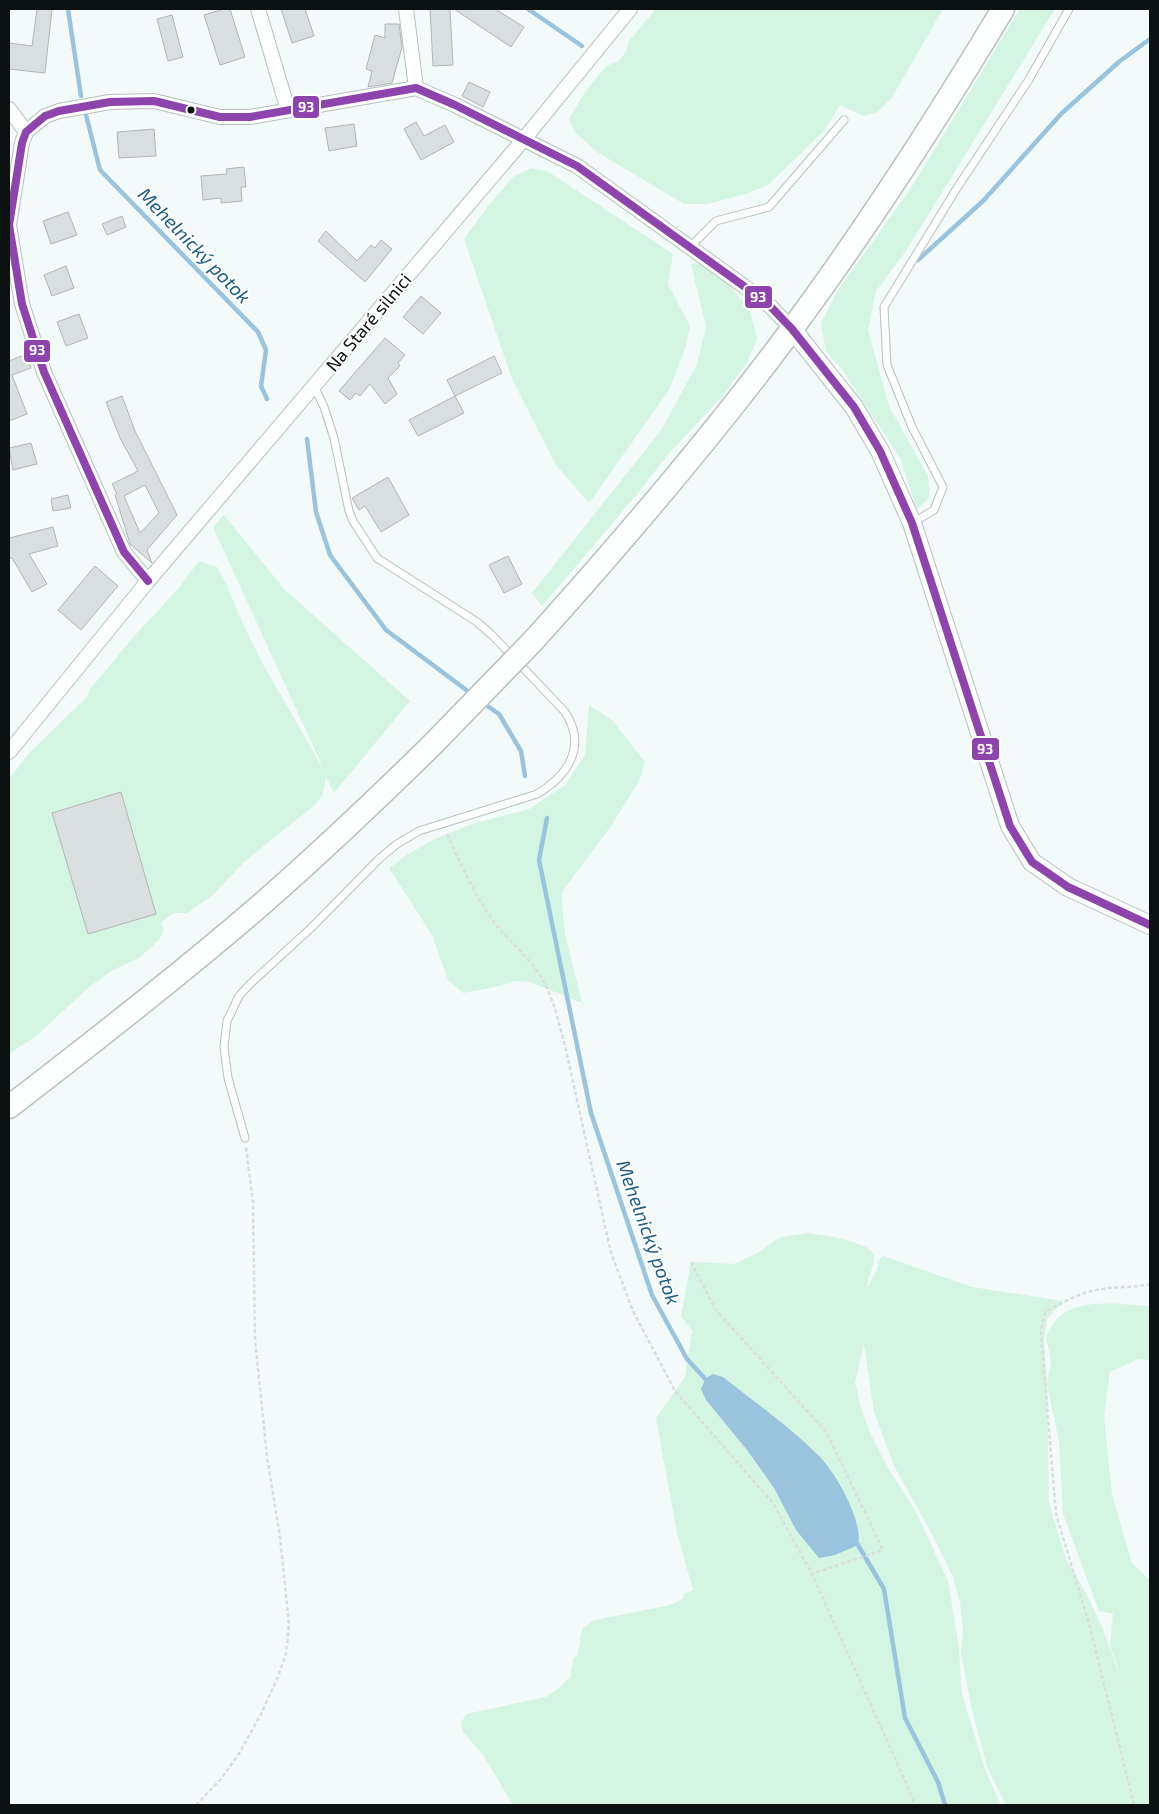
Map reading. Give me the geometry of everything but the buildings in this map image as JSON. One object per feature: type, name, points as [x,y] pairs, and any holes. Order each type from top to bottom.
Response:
[{"type":"main road","points":[[9,1106],[119,1022],[262,903],[432,745],[534,640],[687,463],[792,329],[898,178],[1003,9]]},
{"type":"street","points":[[258,9],[288,110]]},
{"type":"street","points":[[406,9],[416,88]]},
{"type":"street","name":"Na Staré silnici","points":[[314,386],[524,139],[630,9]]},
{"type":"street","points":[[148,581],[124,552],[44,372],[22,304],[9,225],[22,143],[26,132],[46,116],[59,111],[110,102],[154,102],[220,117],[250,116],[416,88],[455,105],[577,166],[752,292],[771,307],[792,329],[854,407],[880,451],[912,523],[1010,826],[1032,862],[1068,887],[1150,925]]},
{"type":"street","points":[[9,109],[26,132]]},
{"type":"street","points":[[9,752],[148,581],[314,386]]},
{"type":"lane","points":[[912,523],[934,510],[943,486],[912,427],[887,365],[884,307],[957,188],[1028,81],[1068,9]]},
{"type":"lane","points":[[690,247],[716,220],[769,207],[844,120]]},
{"type":"lane","name":"Na Staré silnici","points":[[244,1138],[228,1078],[224,1047],[227,1021],[239,996],[312,927],[380,858],[397,844],[419,831],[537,794],[557,780],[573,754],[574,732],[572,722],[565,712],[493,636],[458,608],[384,563],[371,551],[349,511],[334,438],[324,407],[314,386]]},
{"type":"path","points":[[442,823],[478,897],[505,935],[532,964],[542,978],[550,996],[565,1046],[599,1206],[611,1253],[633,1311],[675,1391],[773,1503],[812,1574],[912,1796],[914,1805]]},
{"type":"path","points":[[196,1805],[221,1779],[261,1714],[286,1654],[289,1624],[280,1537],[267,1458],[255,1339],[253,1203],[244,1138]]},
{"type":"path","points":[[691,1262],[715,1309],[827,1433],[883,1550],[812,1574]]},
{"type":"path","points":[[1134,1805],[1090,1627],[1056,1514],[1041,1332],[1045,1312],[1076,1295],[1103,1288],[1139,1287],[1150,1284]]},
{"type":"green space","points":[[656,9],[943,9],[891,99],[877,112],[864,116],[840,105],[824,131],[768,185],[746,194],[708,204],[684,204],[597,152],[575,132],[569,119],[585,92],[606,66],[619,61],[627,50],[628,42]]},
{"type":"green space","points":[[1020,9],[1055,9],[906,251],[876,291],[868,330],[889,406],[928,476],[930,497],[917,510],[900,458],[841,368],[826,352],[821,323],[838,290],[911,188]]},
{"type":"green space","points":[[531,168],[547,171],[673,254],[668,284],[690,326],[685,349],[669,390],[589,503],[556,465],[512,379],[464,239],[488,206],[513,177]]},
{"type":"green space","points":[[711,262],[750,311],[757,339],[747,362],[724,394],[666,457],[639,492],[542,606],[532,593],[662,429],[697,364],[706,327],[691,264]]},
{"type":"green space","points":[[224,515],[285,590],[410,701],[334,793],[326,777],[323,793],[317,803],[244,862],[212,896],[187,913],[174,913],[161,922],[164,930],[159,940],[139,958],[113,970],[88,988],[36,1036],[9,1054],[9,779],[29,753],[87,697],[90,689],[136,634],[178,589],[199,561],[217,567],[265,668],[324,770],[213,527]]},
{"type":"green space","points":[[589,705],[612,720],[645,762],[639,781],[611,826],[561,893],[565,934],[582,1003],[530,982],[515,981],[463,993],[448,980],[432,935],[389,868],[408,854],[437,838],[472,824],[529,809],[565,785],[585,755]]},
{"type":"green space","points":[[808,1233],[834,1237],[864,1246],[874,1256],[867,1288],[879,1265],[877,1262],[883,1256],[972,1287],[1063,1301],[1047,1319],[1044,1341],[1047,1383],[1051,1362],[1046,1336],[1059,1317],[1068,1311],[1090,1304],[1150,1306],[1150,1360],[1138,1359],[1110,1372],[1104,1415],[1112,1495],[1132,1563],[1150,1580],[1150,1805],[1006,1805],[987,1767],[971,1706],[961,1653],[963,1630],[960,1602],[953,1577],[933,1536],[894,1466],[874,1412],[864,1344],[855,1382],[861,1408],[871,1435],[889,1470],[914,1508],[948,1581],[959,1648],[962,1694],[986,1772],[1001,1805],[513,1805],[483,1755],[463,1732],[461,1723],[466,1714],[546,1697],[559,1688],[570,1677],[573,1659],[578,1654],[583,1628],[595,1620],[670,1605],[683,1599],[684,1594],[693,1590],[677,1533],[656,1418],[685,1377],[692,1331],[681,1316],[691,1262],[734,1264],[758,1253],[782,1237]],"holes":[[[723,1377],[776,1418],[818,1454],[796,1530],[774,1488],[747,1450]],[[1047,1385],[1059,1442],[1063,1514],[1099,1611],[1113,1614],[1110,1645],[1125,1690],[1103,1629],[1085,1591],[1066,1559],[1049,1503]]]},
{"type":"water","points":[[713,1374],[723,1377],[771,1414],[823,1461],[839,1483],[852,1510],[859,1535],[858,1545],[835,1555],[819,1558],[796,1530],[774,1488],[747,1450],[706,1400],[701,1389],[706,1378]]},
{"type":"waterway","name":"Mehelnický potok","points":[[68,9],[81,96]]},
{"type":"waterway","points":[[528,9],[582,46]]},
{"type":"waterway","points":[[918,260],[983,201],[1062,113],[1120,61],[1150,39]]},
{"type":"waterway","name":"Mehelnický potok","points":[[86,115],[100,170],[258,332],[266,350],[261,386],[267,399]]},
{"type":"waterway","name":"Mehelnický potok","points":[[307,439],[316,512],[330,555],[386,630],[473,695]]},
{"type":"waterway","name":"Mehelnický potok","points":[[483,703],[499,714],[521,751],[525,776]]},
{"type":"waterway","name":"Mehelnický potok","points":[[547,818],[539,860],[591,1113],[652,1295],[687,1359],[709,1383]]},
{"type":"waterway","name":"Mehelnický potok","points":[[854,1543],[858,1545],[884,1589],[905,1718],[938,1782],[945,1805]]},
{"type":"transit line","name":"93","points":[[148,581],[124,552],[44,372],[22,304],[9,225],[22,143],[26,132],[45,116],[59,111],[110,102],[154,101],[220,117],[250,117],[416,88],[455,105],[577,166],[752,292],[771,307],[792,329],[854,407],[880,451],[912,523],[1010,826],[1032,862],[1068,887],[1150,925]]}]
